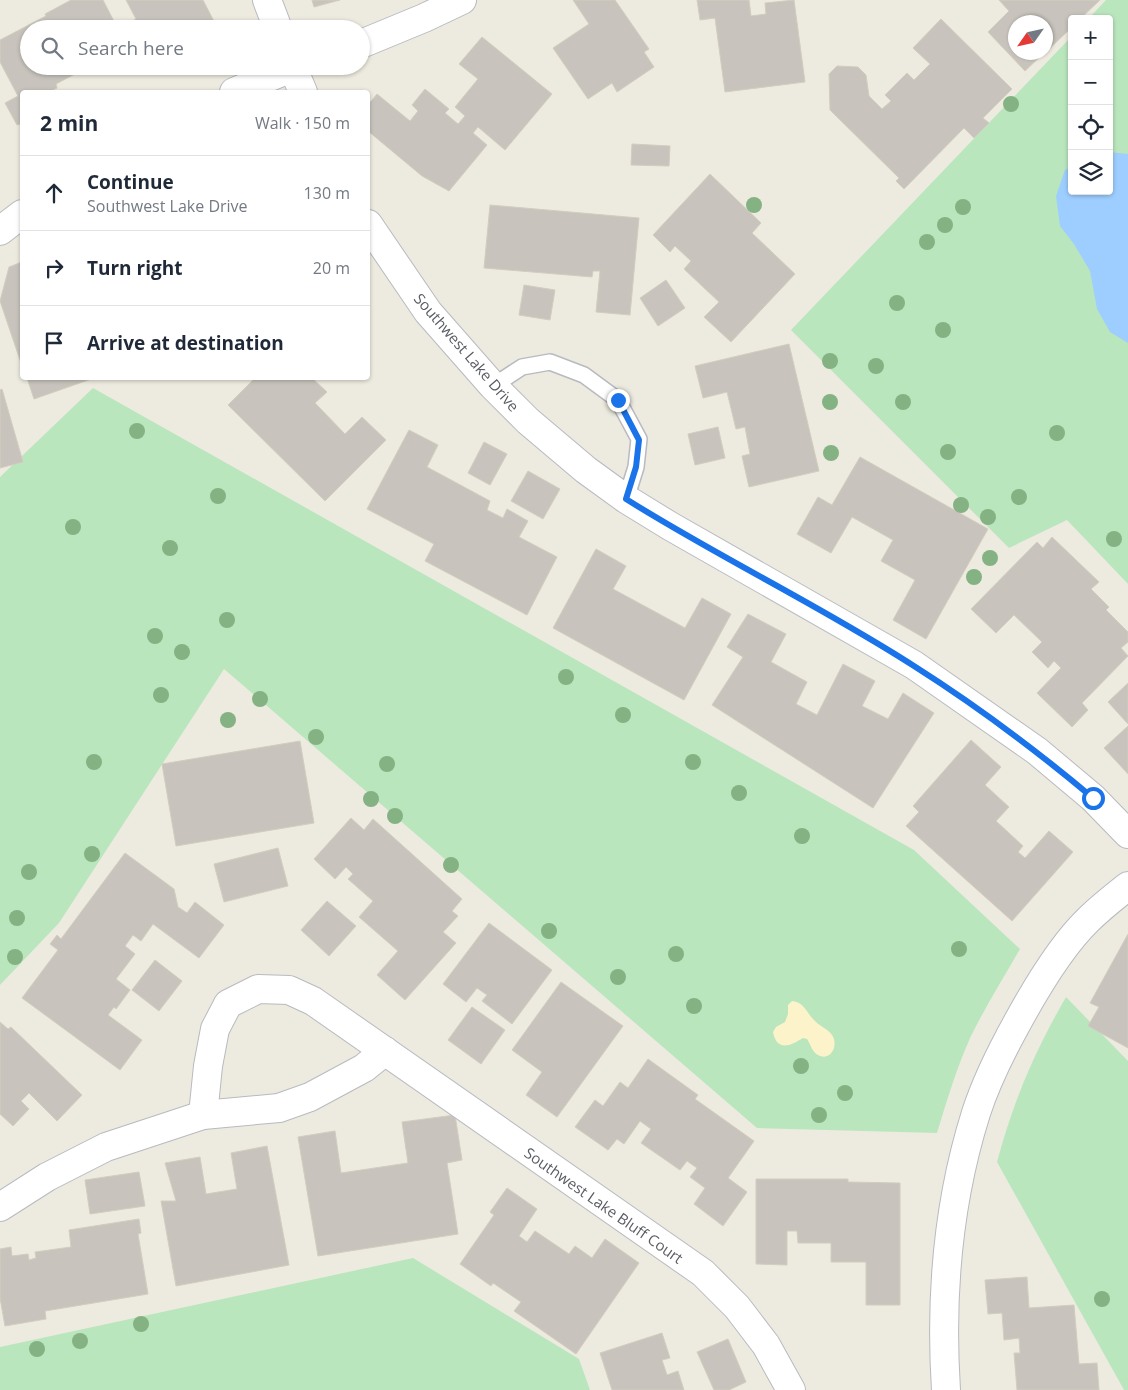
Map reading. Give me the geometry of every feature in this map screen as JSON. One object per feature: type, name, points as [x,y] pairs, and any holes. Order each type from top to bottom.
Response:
[{"type":"street","points":[[267,0],[275,20]]},
{"type":"street","points":[[370,40],[462,0]]},
{"type":"street","points":[[239,90],[275,75]]},
{"type":"street","points":[[297,75],[302,90]]},
{"type":"street","points":[[0,231],[20,216]]},
{"type":"street","name":"Southwest Lake Drive","points":[[370,227],[428,312],[493,386],[528,421],[586,470],[626,499],[670,526],[922,670],[1037,751],[1093,798],[1128,834]]},
{"type":"street","points":[[946,1390],[944,1306],[951,1224],[962,1168],[977,1112],[1000,1055],[1029,1000],[1065,946],[1087,921],[1128,886]]},
{"type":"street","name":"Southwest Lake Bluff Court","points":[[203,1114],[214,1029],[228,1004],[258,989],[289,990],[313,1000],[703,1273],[737,1307],[766,1345],[791,1390]]},
{"type":"street","points":[[0,1207],[47,1177],[106,1147],[203,1114],[279,1108],[310,1098],[364,1068],[385,1051]]},
{"type":"lane","points":[[493,386],[522,367],[550,362],[584,375],[618,400],[639,440],[636,467],[626,499]]},
{"type":"green space","points":[[1106,0],[1128,0],[1128,584],[1067,520],[1009,548],[791,330],[1049,60],[1053,60],[1053,56],[1068,40],[1068,195],[1113,195],[1113,15],[1092,15]]},
{"type":"green space","points":[[93,388],[914,850],[1020,949],[971,1036],[948,1096],[937,1133],[757,1128],[224,669],[59,923],[0,985],[0,477]]},
{"type":"green space","points":[[1066,997],[1128,1061],[1128,1390],[1124,1390],[997,1162],[1010,1118],[1026,1077]]},
{"type":"green space","points":[[413,1258],[579,1359],[590,1390],[0,1390],[0,1347]]},
{"type":"sand","points":[[792,1001],[802,1005],[816,1022],[832,1035],[835,1043],[830,1054],[823,1057],[816,1054],[807,1039],[803,1038],[785,1046],[781,1045],[775,1038],[773,1032],[776,1027],[785,1022],[788,1014],[788,1005]]},
{"type":"water","points":[[1113,152],[1128,154],[1128,343],[1110,332],[1097,309],[1090,271],[1074,244],[1060,226],[1056,196],[1065,170],[1068,168],[1068,195],[1113,195]]},
{"type":"building","points":[[71,0],[103,0],[113,20],[38,20],[46,16],[45,14]]},
{"type":"building","points":[[126,0],[203,0],[213,20],[134,20],[136,19]]},
{"type":"building","points":[[312,0],[340,0],[314,7]]},
{"type":"building","points":[[573,0],[615,0],[649,49],[644,52],[654,67],[617,92],[612,83],[588,99],[553,48],[589,24]]},
{"type":"building","points":[[697,0],[749,0],[751,16],[766,14],[765,3],[794,0],[805,82],[725,92],[715,18],[700,20]]},
{"type":"building","points":[[999,0],[1100,0],[1084,15],[1068,15],[1068,31],[1053,45],[1053,15],[1008,15],[1008,53],[988,32],[1009,11]]},
{"type":"building","points":[[941,19],[1012,89],[983,118],[989,123],[974,138],[964,128],[904,189],[896,181],[899,178],[830,110],[829,74],[837,66],[858,67],[866,75],[869,96],[882,109],[891,101],[885,95],[907,73],[914,80],[930,64],[913,48]]},
{"type":"building","points":[[20,30],[20,75],[73,75],[56,84],[57,88],[52,90],[20,90],[20,124],[17,125],[5,103],[18,96],[0,62],[0,40]]},
{"type":"building","points":[[482,37],[552,94],[505,150],[478,127],[473,133],[487,145],[449,191],[422,176],[370,133],[370,103],[377,94],[410,121],[418,111],[412,105],[425,89],[449,109],[445,113],[458,124],[465,116],[455,107],[478,79],[459,64]]},
{"type":"building","points":[[1015,60],[1037,60],[1025,71]]},
{"type":"building","points":[[632,144],[670,146],[669,166],[631,165]]},
{"type":"building","points":[[710,174],[761,223],[752,233],[795,274],[731,342],[704,317],[719,302],[684,269],[691,261],[675,246],[670,252],[653,235]]},
{"type":"building","points":[[490,205],[639,218],[630,315],[596,312],[600,271],[593,271],[592,277],[484,268]]},
{"type":"building","points":[[20,263],[20,360],[0,301],[9,267]]},
{"type":"building","points":[[666,280],[685,308],[658,326],[640,298]]},
{"type":"building","points":[[524,285],[555,290],[550,320],[519,315]]},
{"type":"building","points":[[789,344],[819,471],[749,487],[742,456],[750,454],[745,427],[736,429],[727,392],[703,398],[695,366]]},
{"type":"building","points":[[28,380],[88,380],[34,399]]},
{"type":"building","points":[[253,380],[314,380],[327,392],[315,403],[345,434],[362,417],[386,440],[325,501],[228,405]]},
{"type":"building","points":[[2,389],[23,462],[0,468],[0,390]]},
{"type":"building","points":[[718,427],[725,458],[695,465],[688,434]]},
{"type":"building","points":[[409,430],[438,445],[427,467],[490,501],[487,510],[503,518],[507,509],[528,521],[519,537],[557,557],[527,615],[425,561],[434,544],[367,509]]},
{"type":"building","points":[[484,442],[507,454],[490,485],[468,473]]},
{"type":"building","points":[[860,457],[988,529],[926,639],[893,620],[915,580],[881,561],[893,540],[852,517],[831,553],[797,534],[818,497],[832,505]]},
{"type":"building","points":[[528,471],[560,489],[543,519],[511,501]]},
{"type":"building","points":[[1052,537],[1099,582],[1091,589],[1109,607],[1106,610],[1128,632],[1128,642],[1121,648],[1128,656],[1082,703],[1088,710],[1072,727],[1037,693],[1061,668],[1054,661],[1048,668],[1032,652],[1042,642],[1014,615],[996,633],[971,609],[1037,542],[1043,548]]},
{"type":"building","points":[[596,549],[626,566],[613,589],[685,628],[702,598],[731,614],[684,700],[553,628]]},
{"type":"building","points":[[748,614],[786,634],[771,662],[807,682],[796,704],[817,715],[843,664],[875,681],[862,706],[888,719],[903,693],[934,713],[873,808],[712,705],[743,657],[727,647]]},
{"type":"building","points":[[1128,683],[1128,724],[1108,702]]},
{"type":"building","points":[[1128,726],[1128,774],[1104,748]]},
{"type":"building","points":[[971,740],[1001,767],[985,785],[1009,807],[996,821],[1023,846],[1018,852],[1025,858],[1049,831],[1073,852],[1012,921],[906,826],[919,812],[913,806]]},
{"type":"building","points":[[300,741],[314,823],[176,846],[162,764]]},
{"type":"building","points":[[351,818],[364,830],[373,819],[462,899],[452,911],[458,916],[443,932],[456,943],[405,1000],[377,975],[398,951],[359,917],[373,901],[348,879],[353,874],[346,867],[335,879],[314,859]]},
{"type":"building","points":[[278,848],[288,886],[224,902],[214,864]]},
{"type":"building","points":[[125,853],[174,889],[178,907],[187,913],[195,902],[224,925],[199,958],[153,924],[141,941],[133,935],[125,946],[135,954],[116,979],[130,990],[116,1009],[114,1007],[108,1015],[142,1040],[120,1070],[22,998],[58,950],[50,944],[57,935],[61,939]]},
{"type":"building","points":[[327,901],[356,926],[329,956],[301,930]]},
{"type":"building","points":[[489,923],[552,970],[512,1024],[482,1001],[487,995],[477,988],[466,1002],[443,984]]},
{"type":"building","points":[[1128,934],[1128,1048],[1088,1026],[1099,1007],[1090,1003]]},
{"type":"building","points":[[155,960],[182,981],[159,1011],[132,990]]},
{"type":"building","points":[[561,982],[623,1026],[557,1117],[526,1095],[542,1072],[512,1050]]},
{"type":"building","points":[[472,1007],[505,1030],[481,1064],[448,1040]]},
{"type":"building","points":[[0,1022],[8,1029],[11,1027],[82,1095],[57,1121],[29,1093],[21,1101],[29,1109],[13,1126],[0,1114]]},
{"type":"building","points":[[648,1059],[698,1095],[695,1099],[754,1141],[728,1178],[747,1192],[723,1226],[694,1204],[705,1188],[690,1177],[697,1168],[687,1161],[680,1170],[641,1143],[651,1129],[640,1121],[624,1144],[617,1139],[608,1150],[575,1127],[595,1100],[603,1106],[620,1082],[628,1088]]},
{"type":"building","points":[[455,1115],[462,1160],[447,1163],[458,1234],[318,1256],[298,1137],[335,1131],[341,1173],[408,1163],[402,1122]]},
{"type":"building","points":[[267,1146],[289,1265],[176,1286],[161,1201],[176,1201],[165,1163],[200,1157],[206,1194],[237,1189],[231,1153]]},
{"type":"building","points":[[139,1172],[145,1206],[90,1214],[85,1180]]},
{"type":"building","points":[[756,1179],[848,1179],[848,1182],[900,1183],[900,1305],[866,1305],[866,1262],[831,1262],[831,1243],[798,1243],[797,1231],[787,1231],[787,1265],[756,1264]]},
{"type":"building","points":[[507,1188],[537,1209],[519,1236],[527,1242],[535,1231],[569,1254],[575,1246],[592,1258],[605,1239],[639,1263],[576,1354],[514,1311],[521,1302],[493,1283],[491,1286],[460,1264],[494,1215],[490,1212]]},
{"type":"building","points":[[139,1219],[141,1233],[138,1234],[148,1294],[45,1311],[46,1319],[5,1326],[0,1298],[0,1249],[11,1247],[12,1256],[28,1254],[29,1260],[36,1258],[35,1252],[71,1247],[69,1230]]},
{"type":"building","points":[[1027,1277],[1029,1308],[1074,1305],[1079,1364],[1097,1363],[1099,1390],[1017,1390],[1014,1353],[1020,1353],[1019,1338],[1004,1340],[1002,1313],[988,1314],[985,1280]]},
{"type":"building","points":[[662,1333],[670,1358],[662,1360],[667,1375],[678,1371],[684,1390],[612,1390],[600,1353]]},
{"type":"building","points":[[728,1339],[746,1382],[729,1390],[714,1390],[697,1352]]},
{"type":"route","points":[[618,400],[639,440],[636,467],[626,499],[914,665],[1037,751],[1093,798]]}]
